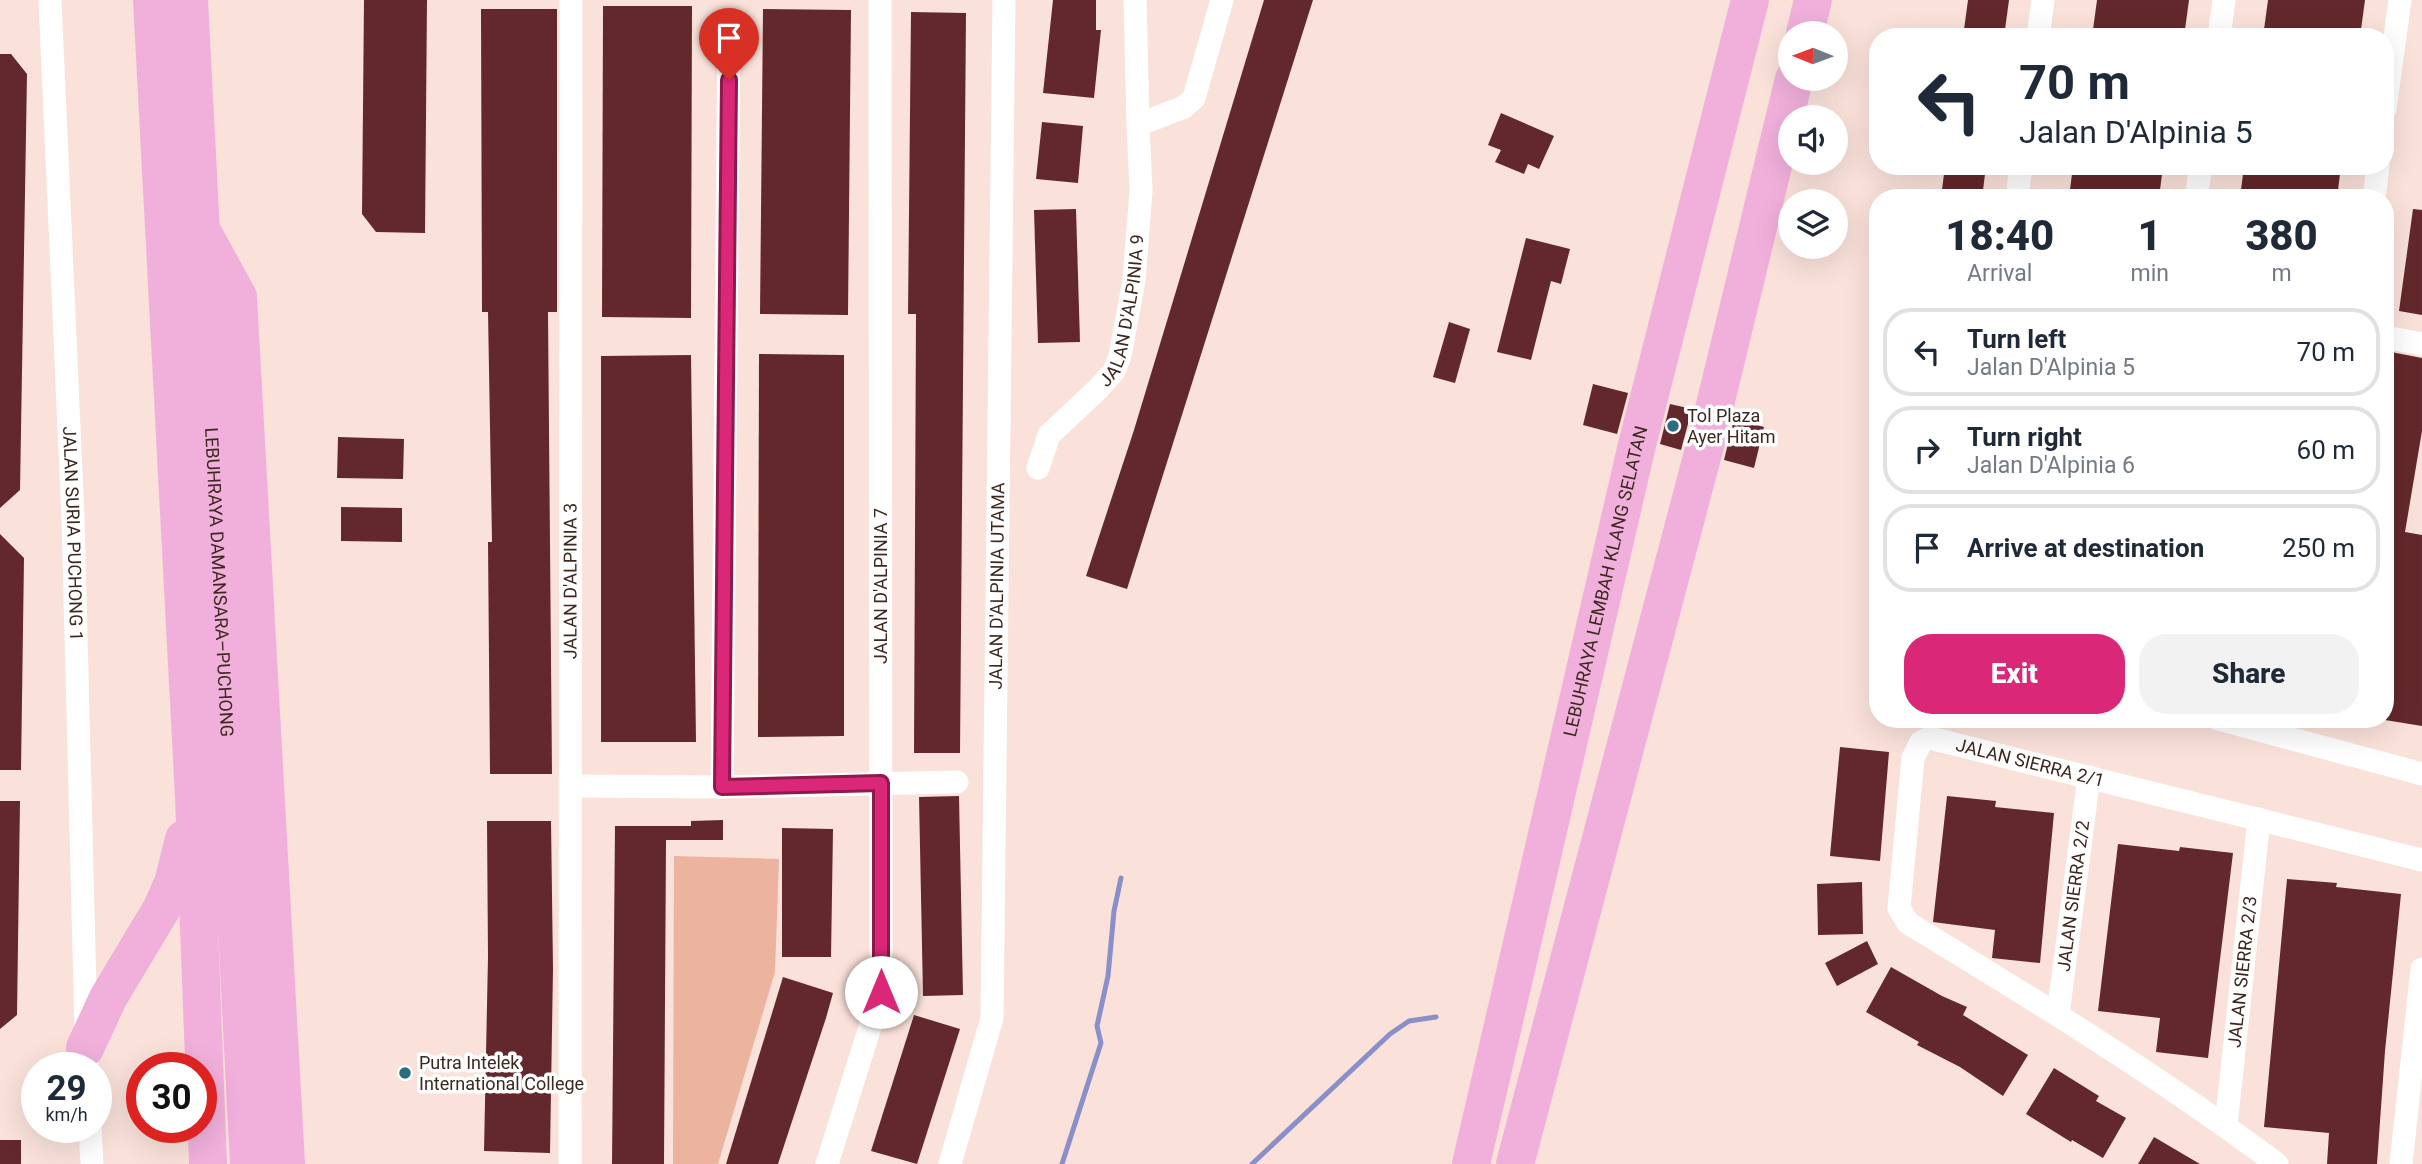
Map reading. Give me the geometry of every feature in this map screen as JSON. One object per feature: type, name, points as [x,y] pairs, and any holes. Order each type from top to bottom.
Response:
[{"type":"highway","name":"LEBUHRAYA DAMANSARA–PUCHONG","points":[[152,0],[194,797],[208,1164]]},
{"type":"highway","name":"LEBUHRAYA DAMANSARA–PUCHONG","points":[[189,0],[249,1164]]},
{"type":"highway","name":"LEBUHRAYA LEMBAH KLANG SELATAN","points":[[1471,1164],[1640,429],[1750,0]]},
{"type":"highway","points":[[1808,21],[1813,0]]},
{"type":"highway","points":[[1515,1164],[1707,438],[1791,91]]},
{"type":"highway","points":[[200,227],[238,297],[286,1164]]},
{"type":"highway","points":[[88,1052],[108,998],[173,883],[194,797]]},
{"type":"street","name":"JALAN SURIA PUCHONG 1","points":[[50,0],[73,518],[86,1052]]},
{"type":"street","name":"JALAN D'ALPINIA 3","points":[[570,1164],[571,0]]},
{"type":"street","name":"JALAN D'ALPINIA 7","points":[[828,1164],[881,992],[880,0]]},
{"type":"street","name":"JALAN D'ALPINIA UTAMA","points":[[950,1164],[992,1018],[1004,0]]},
{"type":"street","name":"JALAN D'ALPINIA 9","points":[[1038,468],[1049,435],[1114,371],[1120,356],[1134,280],[1141,191],[1135,0]]},
{"type":"street","points":[[1138,124],[1184,107],[1194,98],[1222,0]]},
{"type":"street","points":[[2039,28],[2043,0]]},
{"type":"street","points":[[2220,28],[2224,0]]},
{"type":"street","points":[[2394,44],[2400,0]]},
{"type":"street","points":[[722,787],[729,26]]},
{"type":"street","points":[[2394,339],[2422,344]]},
{"type":"street","points":[[2291,729],[2422,774]]},
{"type":"street","name":"JALAN SIERRA 2/1","points":[[2277,1164],[2226,1125],[2058,1014],[1908,923],[1899,908],[1913,758],[1921,742],[1930,738],[2422,860]]},
{"type":"street","name":"JALAN SIERRA 2/2","points":[[2058,1014],[2089,777]]},
{"type":"street","points":[[572,786],[722,787],[957,782]]},
{"type":"street","name":"JALAN SIERRA 2/3","points":[[2226,1125],[2259,819]]},
{"type":"street","points":[[2402,1164],[2422,969]]},
{"type":"street","points":[[91,1143],[92,1164]]},
{"type":"shaded area","points":[[674,856],[779,859],[775,972],[718,1164],[673,1164]]},
{"type":"building","points":[[364,0],[427,0],[425,233],[376,232],[362,214]]},
{"type":"building","points":[[1053,0],[1096,0],[1096,30],[1101,30],[1094,98],[1043,93]]},
{"type":"building","points":[[1264,0],[1313,0],[1127,589],[1086,576],[1134,430]]},
{"type":"building","points":[[1968,0],[2009,0],[2005,28],[1964,28]]},
{"type":"building","points":[[2097,0],[2189,0],[2185,28],[2093,28]]},
{"type":"building","points":[[2268,0],[2365,0],[2361,28],[2264,28]]},
{"type":"building","points":[[603,6],[692,6],[691,318],[602,317]]},
{"type":"building","points":[[481,9],[557,9],[557,312],[548,312],[552,774],[490,774],[488,542],[492,542],[488,312],[482,312]]},
{"type":"building","points":[[763,9],[851,10],[848,315],[760,314]]},
{"type":"building","points":[[911,12],[966,13],[960,753],[914,753],[916,314],[908,314]]},
{"type":"building","points":[[0,54],[11,54],[27,74],[20,490],[0,508]]},
{"type":"building","points":[[1501,113],[1554,136],[1539,169],[1528,164],[1524,174],[1495,162],[1501,150],[1488,145]]},
{"type":"building","points":[[1042,122],[1083,126],[1078,183],[1036,179]]},
{"type":"building","points":[[1944,175],[1985,175],[1983,189],[1942,189]]},
{"type":"building","points":[[2072,175],[2162,175],[2160,189],[2070,189]]},
{"type":"building","points":[[2243,175],[2340,175],[2338,189],[2241,189]]},
{"type":"building","points":[[1076,209],[1080,342],[1038,343],[1034,210]]},
{"type":"building","points":[[2413,209],[2422,210],[2422,315],[2399,311]]},
{"type":"building","points":[[1526,238],[1570,249],[1561,284],[1551,281],[1531,360],[1497,352]]},
{"type":"building","points":[[1449,322],[1470,329],[1455,383],[1433,377]]},
{"type":"building","points":[[2394,353],[2422,358],[2422,431],[2405,532],[2422,535],[2422,726],[2394,721]]},
{"type":"building","points":[[759,354],[844,355],[844,736],[758,737]]},
{"type":"building","points":[[691,355],[696,742],[601,742],[601,356]]},
{"type":"building","points":[[1593,384],[1628,393],[1617,434],[1583,425]]},
{"type":"building","points":[[1670,404],[1692,409],[1681,450],[1660,444]]},
{"type":"building","points":[[1734,419],[1764,427],[1754,468],[1724,460]]},
{"type":"building","points":[[338,437],[404,439],[403,479],[337,478]]},
{"type":"building","points":[[341,507],[402,508],[402,542],[341,541]]},
{"type":"building","points":[[0,534],[24,558],[21,770],[0,770]]},
{"type":"building","points":[[1840,747],[1889,752],[1880,861],[1830,856]]},
{"type":"building","points":[[959,796],[963,995],[923,996],[919,797]]},
{"type":"building","points":[[1947,796],[1996,801],[1995,807],[2054,813],[2040,963],[1992,958],[1995,930],[1933,922]]},
{"type":"building","points":[[0,801],[20,801],[17,1015],[0,1029]]},
{"type":"building","points":[[723,820],[723,840],[666,840],[664,1164],[612,1164],[615,826],[691,826],[691,821]]},
{"type":"building","points":[[487,821],[551,821],[553,969],[550,1153],[484,1151],[488,957]]},
{"type":"building","points":[[782,828],[833,829],[831,957],[782,957]]},
{"type":"building","points":[[2118,844],[2179,851],[2180,847],[2233,853],[2208,1058],[2156,1052],[2160,1018],[2098,1011]]},
{"type":"building","points":[[2287,879],[2337,883],[2336,887],[2401,894],[2377,1164],[2327,1164],[2329,1133],[2264,1127]]},
{"type":"building","points":[[1862,882],[1863,934],[1818,935],[1817,884]]},
{"type":"building","points":[[1867,941],[1878,964],[1837,986],[1825,963]]},
{"type":"building","points":[[1891,967],[1967,1007],[1963,1015],[2028,1055],[2003,1096],[1960,1067],[1917,1045],[1919,1042],[1866,1012]]},
{"type":"building","points":[[783,977],[833,993],[826,1018],[778,1164],[726,1164]]},
{"type":"building","points":[[914,1015],[960,1029],[917,1164],[871,1151]]},
{"type":"building","points":[[2054,1068],[2099,1096],[2096,1101],[2126,1118],[2103,1158],[2026,1114]]},
{"type":"building","points":[[2154,1137],[2200,1164],[2138,1164]]},
{"type":"building","points":[[0,1140],[21,1140],[21,1164],[0,1164]]},
{"type":"waterway","points":[[1062,1164],[1101,1043],[1097,1026],[1108,976],[1114,911],[1121,878]]},
{"type":"waterway","points":[[1252,1164],[1390,1034],[1409,1021],[1436,1017]]},
{"type":"place","name":"Tol Plaza Ayer Hitam","points":[[1673,426]]},
{"type":"place","name":"Putra Intelek International College","points":[[405,1073]]},
{"type":"route","points":[[729,80],[722,787],[881,783],[881,992]]}]
